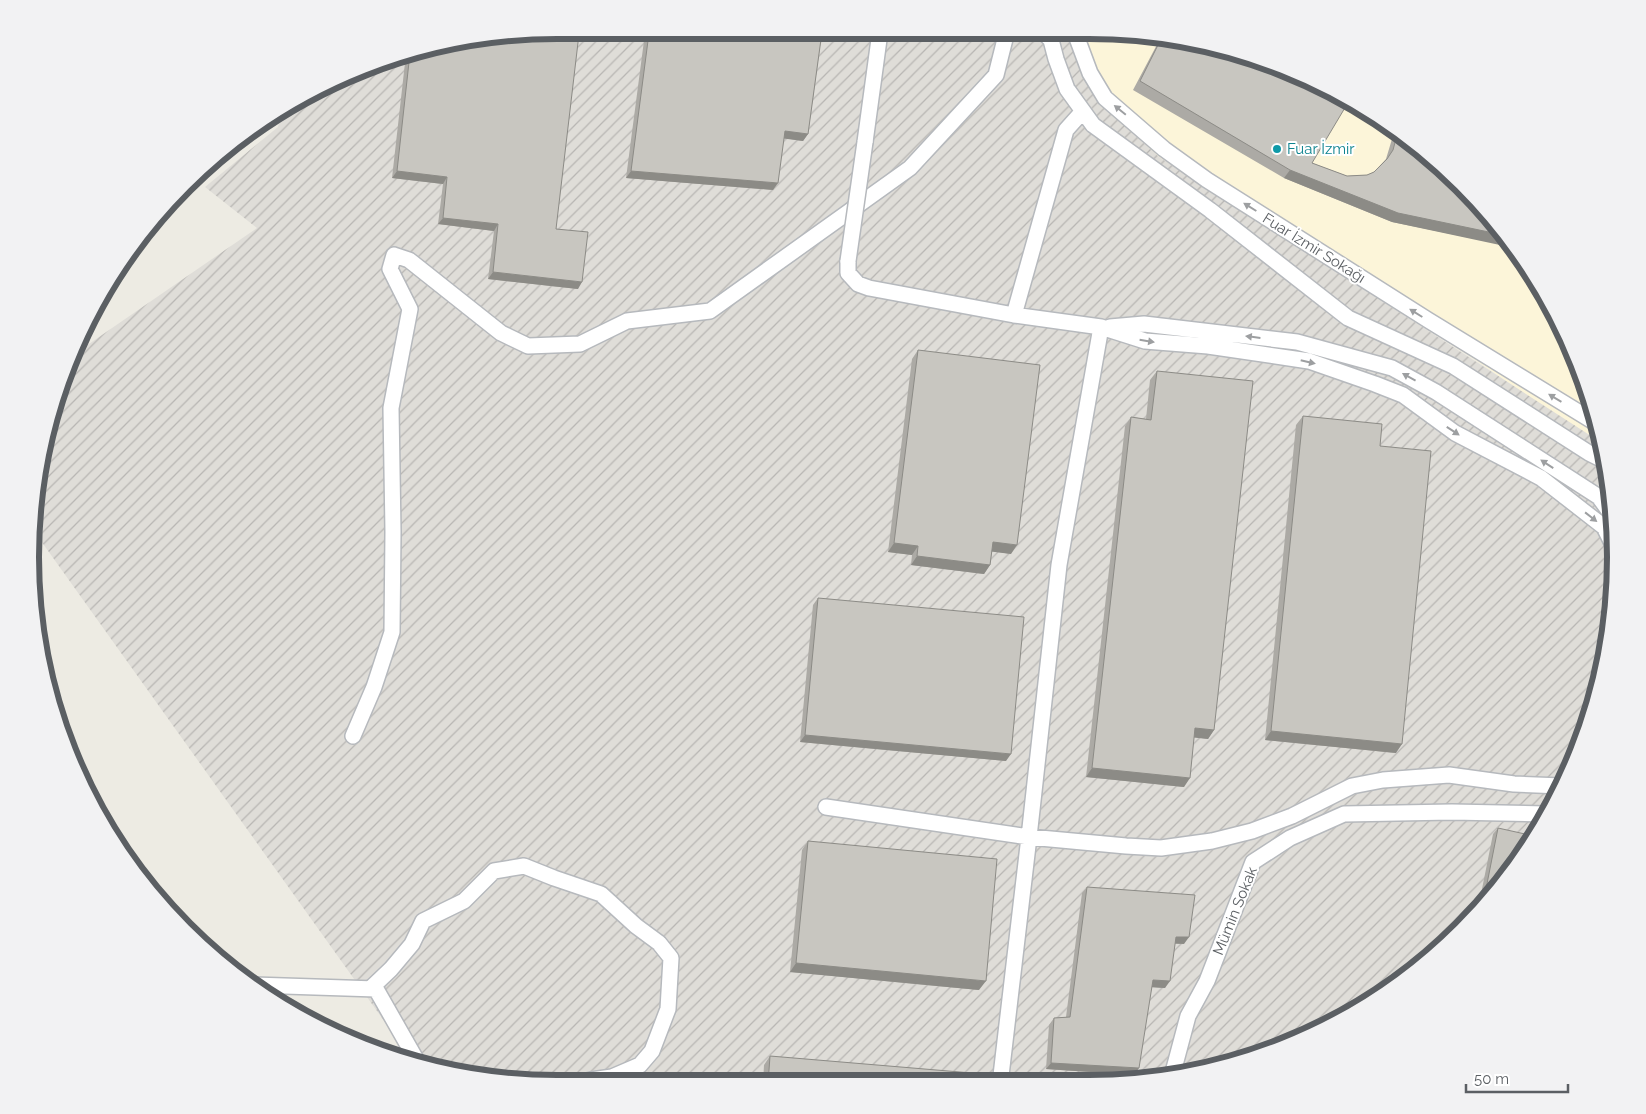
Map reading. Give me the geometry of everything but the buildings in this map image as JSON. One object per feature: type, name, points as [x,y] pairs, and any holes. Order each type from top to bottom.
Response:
[{"type":"street","points":[[879,39],[848,261],[848,273],[858,284],[869,288],[1014,315],[1101,327],[1145,341],[1208,346],[1309,361],[1403,395],[1456,433],[1541,478],[1604,527],[1606,532]]},
{"type":"street","points":[[353,736],[374,687],[392,632],[391,408],[410,309],[390,269],[394,255],[409,260],[501,333],[528,346],[580,344],[627,321],[710,311],[910,168],[996,74],[1005,39]]},
{"type":"street","points":[[1048,39],[1067,89],[1093,126],[1210,210],[1348,318],[1453,366],[1597,457]]},
{"type":"street","name":"Fuar İzmir Sokağı","points":[[1077,39],[1090,73],[1105,98],[1164,149],[1208,180],[1412,310],[1589,418]]},
{"type":"street","points":[[1014,315],[1066,130],[1083,111]]},
{"type":"street","points":[[1101,327],[1144,324],[1297,342],[1392,368],[1436,392],[1599,497],[1604,504]]},
{"type":"street","points":[[1001,1075],[1030,836],[1059,565],[1101,327]]},
{"type":"street","points":[[826,807],[1030,836],[1161,848],[1212,841],[1252,831],[1292,816],[1352,786],[1383,780],[1449,775],[1514,784],[1554,786]]},
{"type":"street","name":"Mümin Sokak","points":[[1174,1068],[1188,1016],[1206,981],[1254,862],[1290,838],[1344,814],[1452,812],[1539,814]]},
{"type":"street","points":[[370,989],[391,969],[412,944],[423,921],[464,901],[494,871],[524,866],[601,894],[636,926],[659,943],[671,958],[668,1009],[652,1051],[640,1065],[617,1075]]},
{"type":"street","points":[[266,985],[376,989],[413,1055]]},
{"type":"shaded area","points":[[557,39],[1085,39],[1095,99],[1159,157],[1593,437],[1603,489],[1606,523],[1606,591],[1603,625],[1590,691],[1580,724],[1554,786],[1520,845],[1500,872],[1479,899],[1431,947],[1377,988],[1348,1006],[1287,1036],[1223,1058],[1157,1071],[1089,1075],[557,1075],[489,1071],[407,1053],[40,539],[43,489],[56,423],[66,390],[83,348],[257,228],[205,187],[278,127],[279,120],[298,108],[359,78],[423,56],[489,43]]},
{"type":"shaded area","points":[[1070,39],[1157,43],[1223,56],[1256,66],[1318,92],[1377,126],[1431,167],[1479,215],[1520,269],[1554,328],[1568,359],[1580,390],[1594,441],[1474,359],[1159,157],[1095,99]]},
{"type":"place","name":"Fuar İzmir","points":[[1277,149]]}]
